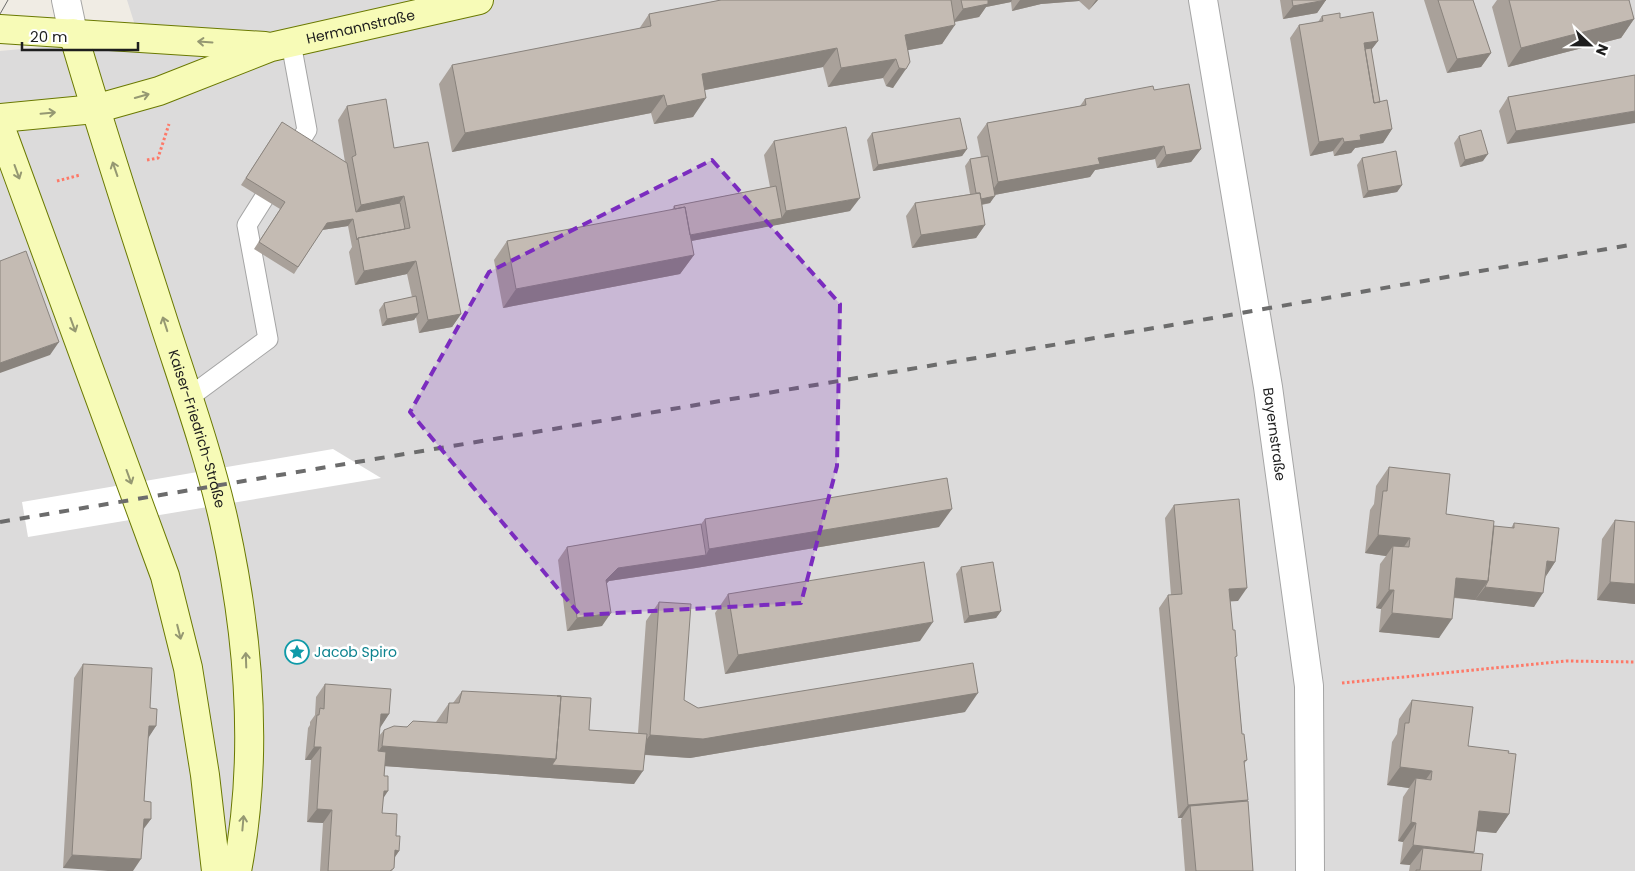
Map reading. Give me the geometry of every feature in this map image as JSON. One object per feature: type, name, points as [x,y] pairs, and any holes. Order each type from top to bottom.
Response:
[{"type":"main road","name":"Hermannstraße","points":[[0,118],[95,109],[165,89],[281,45],[478,0]]},
{"type":"main road","name":"Hermannstraße","points":[[0,29],[281,45]]},
{"type":"main road","name":"Kaiser-Friedrich-Straße","points":[[73,33],[95,109],[188,398],[224,522],[246,653],[249,767],[237,871]]},
{"type":"main road","points":[[0,126],[165,576],[188,668],[205,775],[216,871]]},
{"type":"street","name":"Kaiser-Friedrich-Straße","points":[[66,0],[73,33]]},
{"type":"street","name":"Bayernstraße","points":[[1204,0],[1268,387],[1309,686],[1310,871]]},
{"type":"lane","points":[[188,398],[268,339],[247,225],[307,130],[281,45]]},
{"type":"path","points":[[1309,686],[1566,661],[1635,662]]},
{"type":"highlighted area","points":[[712,160],[840,304],[837,466],[801,603],[580,615],[410,412],[489,272]]},
{"type":"shaded area","points":[[127,0],[1635,0],[1635,871],[0,871],[0,51],[139,38]]},
{"type":"pier","points":[[333,449],[381,478],[28,537],[22,502]]},
{"type":"building","points":[[721,0],[951,0],[955,25],[905,35],[910,62],[906,69],[899,68],[896,59],[841,68],[837,48],[702,74],[706,98],[667,106],[664,95],[465,133],[452,65],[651,26],[649,14]]},
{"type":"building","points":[[961,0],[988,0],[988,4],[963,9]]},
{"type":"building","points":[[1292,0],[1326,0],[1293,6]]},
{"type":"building","points":[[1438,0],[1473,0],[1491,53],[1457,59]]},
{"type":"building","points":[[1509,0],[1629,0],[1634,19],[1521,48]]},
{"type":"building","points":[[1373,12],[1378,41],[1364,43],[1374,103],[1387,100],[1392,129],[1360,135],[1361,140],[1344,142],[1343,138],[1319,142],[1299,25],[1323,21],[1322,16],[1340,13],[1340,18]]},
{"type":"building","points":[[1371,48],[1380,102],[1374,103],[1365,49]]},
{"type":"building","points":[[1635,75],[1635,111],[1516,131],[1508,97]]},
{"type":"building","points":[[1189,84],[1201,149],[1166,155],[1164,146],[1098,158],[1100,164],[998,182],[987,123],[1086,105],[1085,99],[1153,86],[1154,90]]},
{"type":"building","points":[[386,99],[394,148],[428,142],[461,314],[428,320],[416,261],[364,271],[358,238],[410,228],[404,196],[361,205],[352,157],[356,155],[347,106]]},
{"type":"building","points":[[960,118],[967,149],[878,165],[872,133]]},
{"type":"building","points":[[282,122],[347,163],[356,212],[400,203],[405,229],[358,238],[357,240],[353,219],[327,223],[298,267],[259,242],[285,202],[246,178]]},
{"type":"building","points":[[846,127],[860,198],[786,211],[774,141]]},
{"type":"building","points":[[1481,130],[1488,154],[1465,160],[1459,136]]},
{"type":"building","points":[[1396,151],[1402,185],[1368,191],[1362,158]]},
{"type":"building","points":[[988,156],[995,196],[981,199],[980,193],[976,193],[970,159]]},
{"type":"building","points":[[776,186],[782,218],[690,235],[685,207],[675,209],[674,206]]},
{"type":"building","points":[[980,193],[985,225],[921,235],[915,203]]},
{"type":"building","points":[[685,207],[694,255],[516,289],[507,241]]},
{"type":"building","points":[[26,251],[59,342],[0,363],[0,261]]},
{"type":"building","points":[[416,296],[419,313],[387,319],[384,303]]},
{"type":"building","points":[[1389,467],[1450,474],[1446,514],[1494,521],[1488,581],[1456,578],[1452,619],[1392,613],[1394,590],[1389,590],[1393,546],[1409,547],[1410,538],[1378,535],[1383,491],[1387,491]]},
{"type":"building","points":[[947,478],[952,509],[709,549],[705,519]]},
{"type":"building","points":[[1239,499],[1247,588],[1229,589],[1233,630],[1235,630],[1237,656],[1235,657],[1242,734],[1244,734],[1247,760],[1244,761],[1248,800],[1188,805],[1168,595],[1182,594],[1174,505]]},
{"type":"building","points":[[1615,520],[1635,522],[1635,584],[1610,582]]},
{"type":"building","points":[[1514,523],[1559,528],[1555,562],[1547,561],[1543,593],[1485,587],[1488,581],[1494,526],[1514,528]]},
{"type":"building","points":[[701,524],[706,555],[618,568],[606,580],[611,613],[577,618],[567,547]]},
{"type":"building","points":[[924,562],[933,622],[738,655],[728,594]]},
{"type":"building","points":[[993,562],[1001,611],[969,616],[961,567]]},
{"type":"building","points":[[659,602],[691,604],[684,700],[698,708],[973,663],[978,693],[703,739],[650,735]]},
{"type":"building","points":[[83,664],[152,668],[150,708],[157,709],[156,726],[149,726],[144,801],[151,802],[151,819],[144,819],[141,859],[72,855]]},
{"type":"building","points":[[325,684],[391,689],[389,714],[381,714],[378,751],[386,752],[384,776],[388,776],[388,791],[384,791],[382,813],[397,814],[396,836],[400,836],[399,851],[395,850],[394,868],[390,871],[328,871],[332,810],[317,809],[321,747],[314,747],[317,715],[319,715],[320,708],[324,709]]},
{"type":"building","points":[[462,691],[561,696],[556,759],[382,746],[384,730],[394,726],[407,727],[413,721],[447,723],[449,703],[459,703]]},
{"type":"building","points":[[561,696],[591,698],[589,730],[647,734],[643,771],[552,765],[556,759]]},
{"type":"building","points":[[1412,700],[1473,707],[1468,746],[1509,751],[1508,753],[1516,754],[1509,814],[1479,811],[1474,852],[1413,845],[1416,823],[1411,822],[1416,778],[1431,780],[1432,771],[1400,767],[1405,723],[1409,723]]},
{"type":"building","points":[[1248,801],[1253,871],[1196,871],[1190,806]]},
{"type":"building","points":[[1423,848],[1483,854],[1481,871],[1416,871],[1420,870]]},
{"type":"tram line","points":[[0,14],[8,0]]},
{"type":"railway","points":[[0,522],[1184,323],[1635,244]]},
{"type":"place","name":"Jacob Spiro","points":[[297,652]]}]
